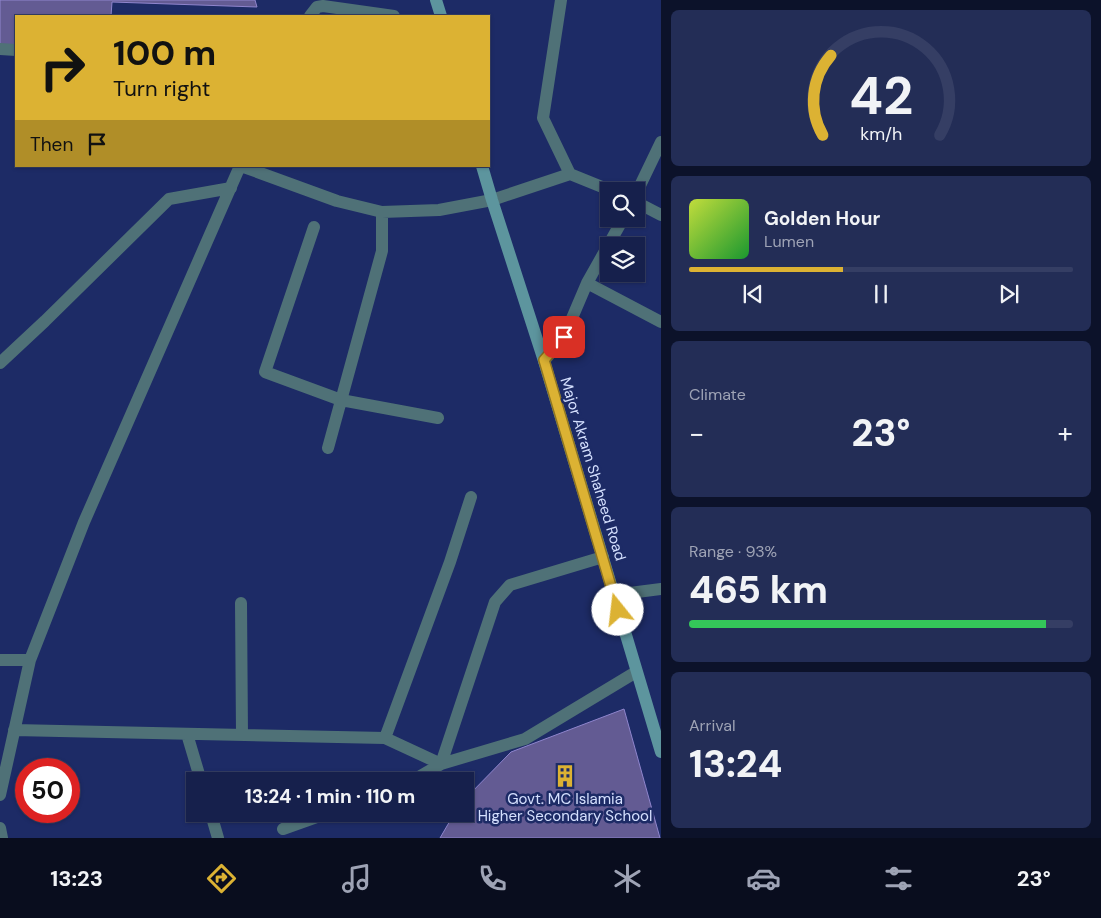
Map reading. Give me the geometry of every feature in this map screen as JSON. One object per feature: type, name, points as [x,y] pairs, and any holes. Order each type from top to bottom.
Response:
[{"type":"main road","points":[[436,0],[441,15]]},
{"type":"main road","name":"Major Akram Shaheed Road","points":[[482,167],[544,360],[661,752]]},
{"type":"street","points":[[561,0],[543,118],[570,174]]},
{"type":"street","points":[[311,15],[317,7],[323,6],[387,15]]},
{"type":"street","points":[[0,49],[15,50]]},
{"type":"street","points":[[642,182],[661,142]]},
{"type":"street","points":[[0,794],[30,660],[84,522],[241,167]]},
{"type":"street","points":[[244,167],[337,201],[382,212],[439,210],[492,200],[570,174],[600,186]]},
{"type":"street","points":[[0,362],[45,321],[169,199],[231,188]]},
{"type":"street","points":[[645,207],[661,215]]},
{"type":"street","points":[[328,448],[382,251],[382,212]]},
{"type":"street","points":[[544,360],[564,337],[587,283],[618,227]]},
{"type":"street","points":[[314,228],[265,372],[341,400],[438,418]]},
{"type":"street","points":[[587,283],[661,322]]},
{"type":"street","points":[[385,738],[450,562],[471,497]]},
{"type":"street","points":[[441,764],[495,602],[510,585],[603,557]]},
{"type":"street","points":[[614,594],[661,589]]},
{"type":"street","points":[[241,603],[242,735]]},
{"type":"street","points":[[0,660],[30,660]]},
{"type":"street","points":[[427,772],[441,764],[525,739],[636,672]]},
{"type":"street","points":[[14,730],[385,738],[441,764]]},
{"type":"street","points":[[187,734],[198,772]]},
{"type":"street","points":[[213,822],[218,838]]},
{"type":"street","points":[[283,829],[303,822]]},
{"type":"street","points":[[0,828],[2,838]]},
{"type":"building","points":[[0,0],[255,0],[257,7],[112,2],[111,15],[15,15],[15,50],[0,49]]},
{"type":"building","name":"Govt. MC Islamia Higher Secondary School","points":[[624,709],[660,838],[440,838],[449,822],[474,822],[474,790],[511,752]]},
{"type":"place","name":"Govt. MC Islamia Higher Secondary School","points":[[565,776]]},
{"type":"route","points":[[564,337],[544,360],[618,610]]}]
